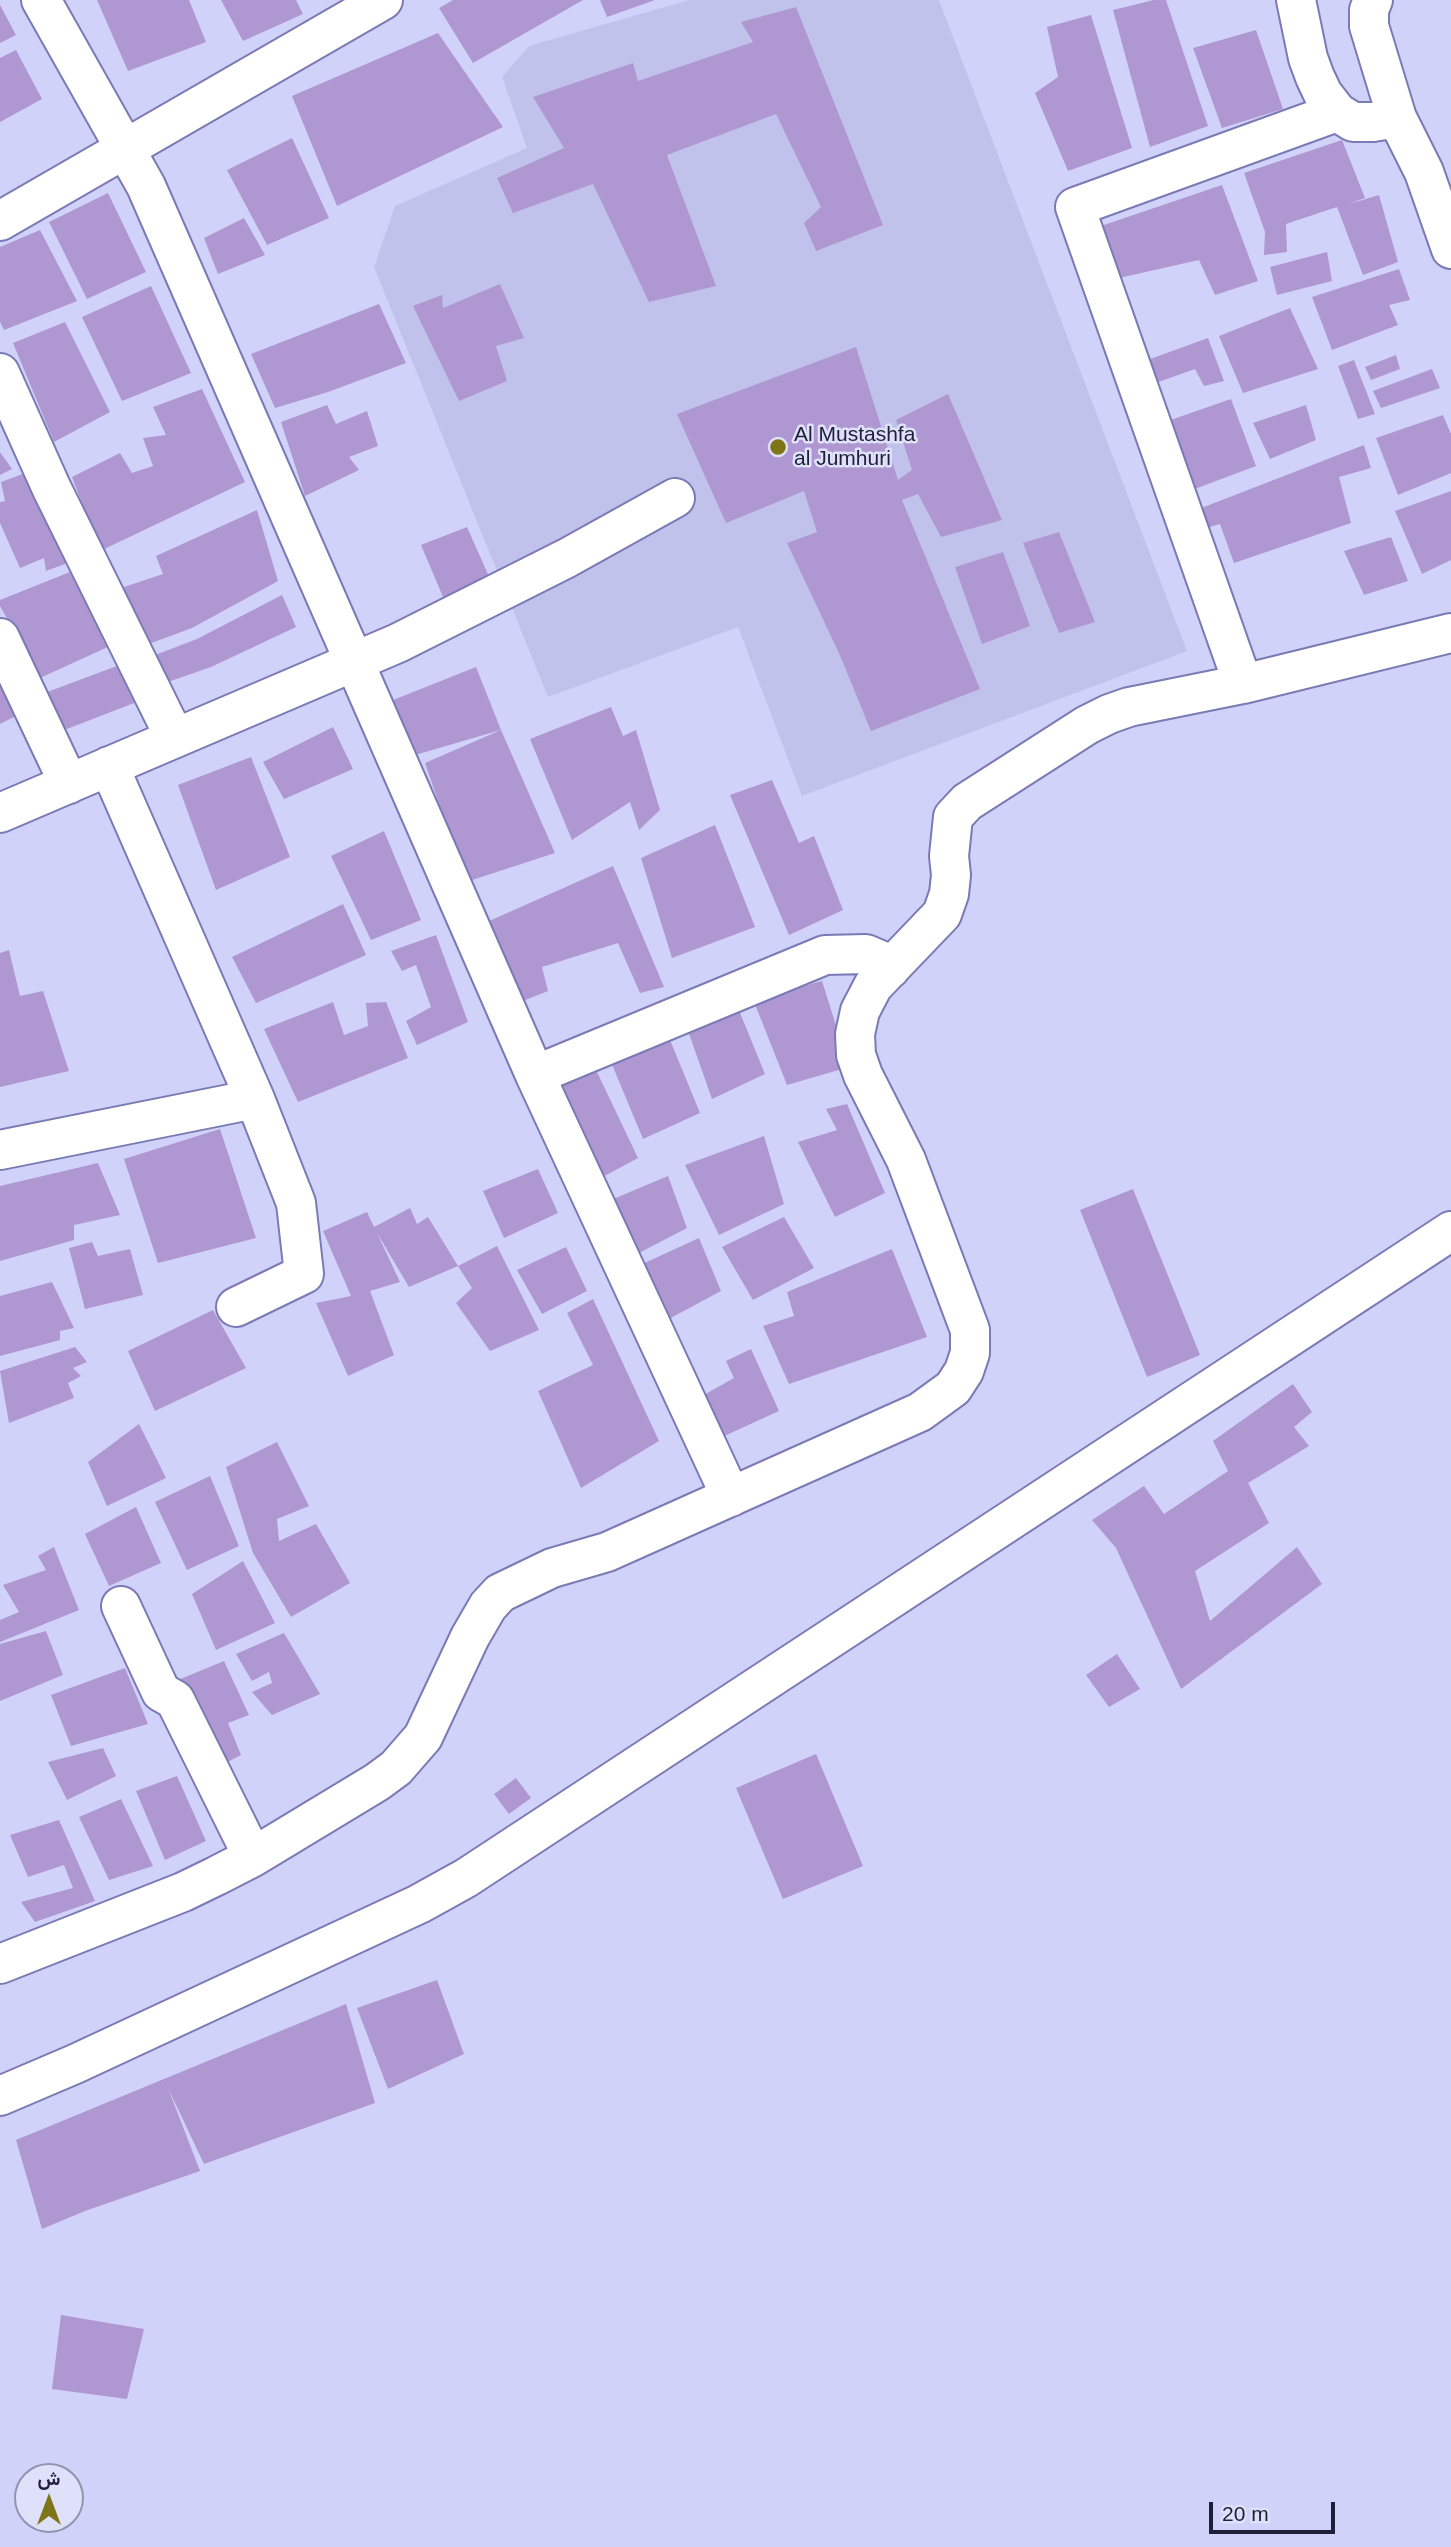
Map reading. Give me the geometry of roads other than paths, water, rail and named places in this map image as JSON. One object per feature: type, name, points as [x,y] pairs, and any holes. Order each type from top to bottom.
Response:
[{"type":"street","points":[[41,0],[146,186],[536,1075],[731,1497]]},
{"type":"street","points":[[0,221],[383,0]]},
{"type":"street","points":[[1296,0],[1315,78],[1337,112],[1353,122],[1397,118]]},
{"type":"street","points":[[1373,0],[1369,10],[1369,26],[1397,118],[1424,172],[1451,249]]},
{"type":"street","points":[[1243,684],[1075,207],[1337,112]]},
{"type":"street","points":[[0,373],[51,486],[175,738]]},
{"type":"street","points":[[0,813],[398,643],[567,558],[675,498]]},
{"type":"street","points":[[0,1964],[183,1892],[253,1857],[377,1782],[409,1754],[423,1737],[478,1621],[500,1593],[552,1568],[607,1552],[920,1412],[953,1388],[964,1371],[970,1353],[970,1330],[910,1172],[856,1055],[855,1034],[860,1011],[873,986],[942,914],[949,894],[953,817],[967,802],[1087,725],[1109,714],[1129,707],[1243,684],[1451,633]]},
{"type":"street","points":[[0,638],[69,784]]},
{"type":"street","points":[[109,766],[255,1099],[296,1203],[304,1274],[236,1307]]},
{"type":"street","points":[[536,1075],[825,955],[866,954],[880,960],[890,969]]},
{"type":"street","points":[[0,1150],[255,1099]]},
{"type":"street","points":[[0,2096],[75,2064],[419,1904],[466,1878],[1451,1231]]},
{"type":"street","points":[[121,1606],[161,1692],[175,1700],[253,1857]]},
{"type":"place","name":"Al Mustashfa al Jumhuri","points":[[778,447]]}]
